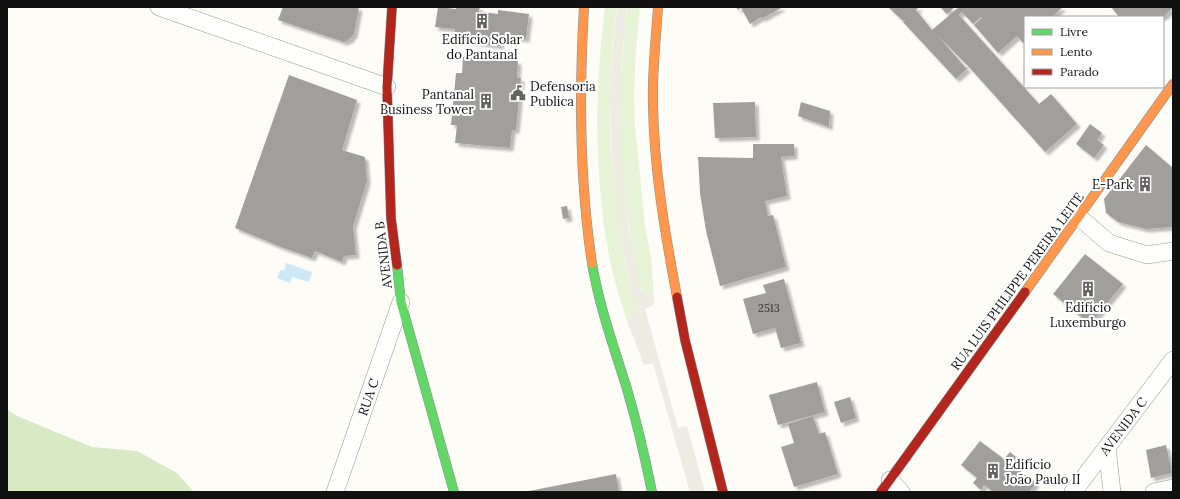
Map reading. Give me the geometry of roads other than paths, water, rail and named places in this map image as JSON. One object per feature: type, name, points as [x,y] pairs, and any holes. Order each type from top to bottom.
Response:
[{"type":"street","points":[[159,7],[387,87]]},
{"type":"street","name":"AVENIDA B","points":[[392,7],[387,87],[391,218],[401,302],[454,492]]},
{"type":"street","points":[[584,7],[581,51],[581,161],[591,260],[601,305],[635,418],[652,492]]},
{"type":"street","points":[[658,7],[653,104],[659,190],[685,340],[723,492]]},
{"type":"street","name":"RUA LUIS PHILIPPE PEREIRA LEITE","points":[[891,488],[1173,84]]},
{"type":"street","points":[[1079,217],[1109,243],[1147,255],[1173,251]]},
{"type":"street","name":"RUA C","points":[[335,492],[401,302]]},
{"type":"street","name":"AVENIDA C","points":[[1073,492],[1173,360]]},
{"type":"street","points":[[1107,447],[1112,492]]},
{"type":"street","points":[[1154,492],[1173,488]]},
{"type":"water","points":[[286,263],[312,272],[309,282],[292,277],[290,283],[277,278],[280,270],[284,271]]},
{"type":"place","name":"Edifício Solar do Pantanal","points":[[482,21]]},
{"type":"place","name":"Defensoria Publica","points":[[518,93]]},
{"type":"place","name":"Pantanal Business Tower","points":[[486,101]]},
{"type":"place","name":"E-Park","points":[[1145,184]]},
{"type":"place","name":"Edifício Luxemburgo","points":[[1088,289]]},
{"type":"place","name":"Edifício João Paulo II","points":[[993,471]]}]
